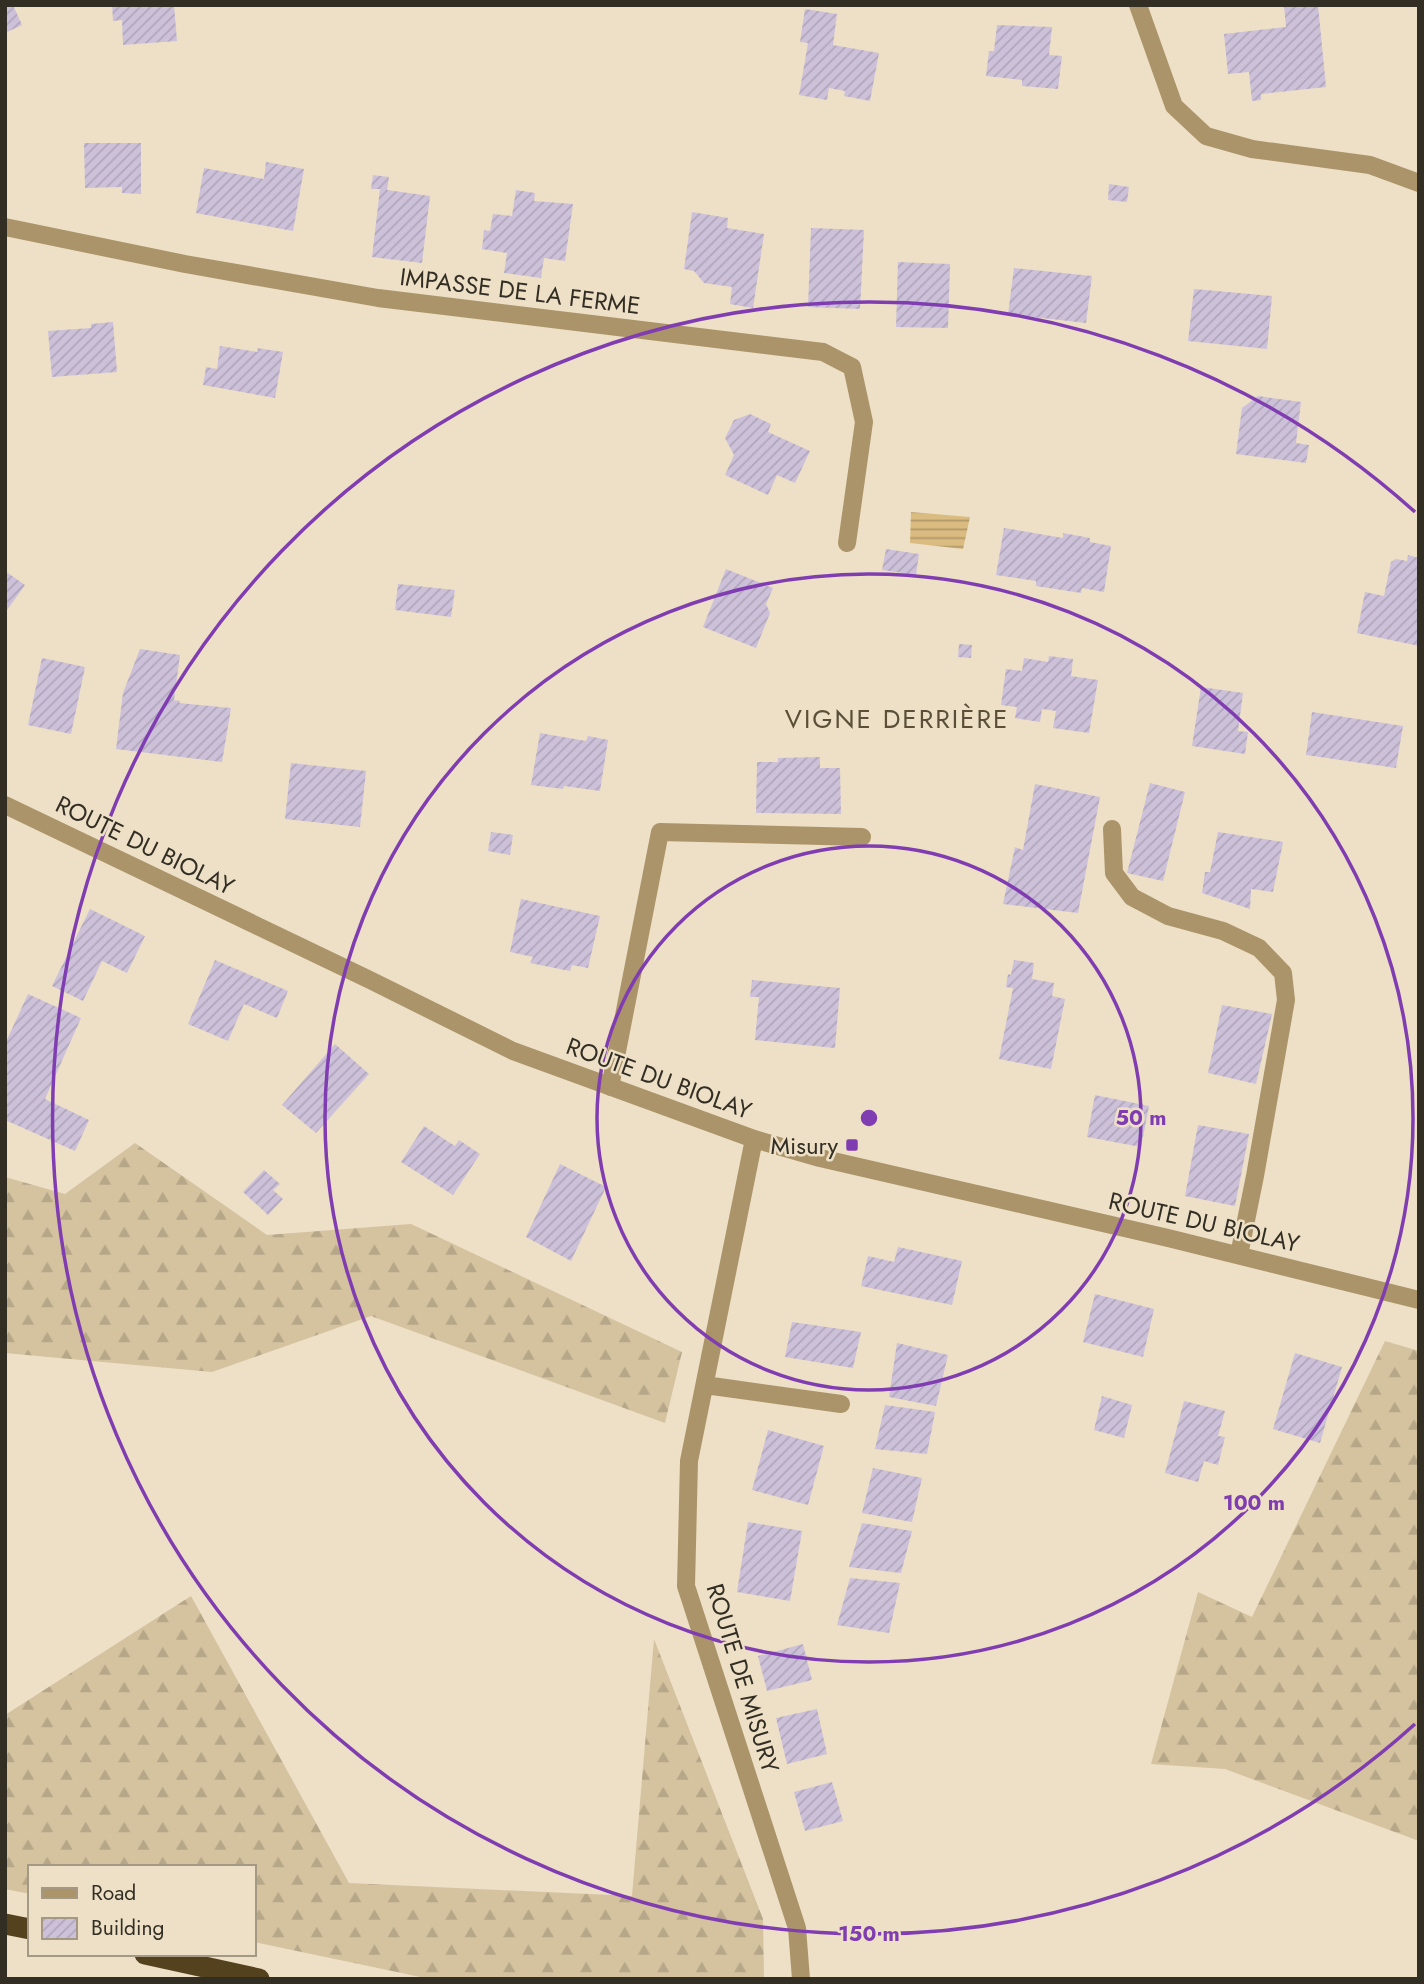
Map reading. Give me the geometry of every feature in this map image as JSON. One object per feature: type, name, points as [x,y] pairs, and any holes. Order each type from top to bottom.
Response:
[{"type":"highway","points":[[5,1924],[28,1929]]},
{"type":"highway","points":[[154,1956],[259,1979]]},
{"type":"street","points":[[1138,5],[1174,106],[1206,136],[1252,149],[1370,165],[1419,183]]},
{"type":"street","name":"IMPASSE DE LA FERME","points":[[5,227],[185,264],[378,298],[822,352],[852,367],[864,422],[847,543]]},
{"type":"street","name":"ROUTE DU BIOLAY","points":[[5,805],[513,1051],[754,1139],[820,1158],[1419,1300]]},
{"type":"street","points":[[1112,829],[1114,873],[1132,897],[1168,916],[1223,931],[1259,948],[1283,972],[1286,1000],[1238,1255]]},
{"type":"street","points":[[610,1087],[660,832],[862,837]]},
{"type":"street","name":"ROUTE DE MISURY","points":[[754,1139],[689,1461],[686,1586],[797,1928],[801,1979]]},
{"type":"street","points":[[705,1385],[841,1404]]},
{"type":"green space","points":[[135,1143],[267,1235],[411,1224],[682,1352],[665,1423],[371,1316],[212,1372],[5,1353],[5,1177],[65,1194]]},
{"type":"green space","points":[[1385,1341],[1419,1351],[1419,1841],[1225,1769],[1151,1764],[1198,1592],[1252,1617]]},
{"type":"green space","points":[[191,1596],[349,1883],[632,1896],[654,1639],[763,1919],[764,1979],[430,1979],[256,1942],[256,1865],[28,1865],[28,1894],[5,1889],[5,1715]]},
{"type":"shaded area","points":[[911,512],[970,517],[963,549],[910,543]]},
{"type":"building","points":[[5,5],[13,5],[22,25],[5,33]]},
{"type":"building","points":[[112,5],[174,5],[177,41],[123,45],[122,20],[113,21]]},
{"type":"building","points":[[1284,5],[1318,5],[1326,87],[1261,94],[1261,100],[1252,101],[1249,72],[1228,74],[1224,34],[1286,27]]},
{"type":"building","points":[[805,9],[837,14],[833,45],[879,53],[870,101],[844,96],[845,91],[829,88],[827,100],[799,95],[808,43],[800,42]]},
{"type":"building","points":[[997,25],[1052,27],[1049,55],[1062,56],[1058,89],[1022,86],[1022,80],[986,76],[989,51],[994,51]]},
{"type":"building","points":[[84,143],[141,143],[141,194],[122,193],[122,187],[85,188]]},
{"type":"building","points":[[266,162],[304,169],[293,231],[196,213],[204,168],[264,179]]},
{"type":"building","points":[[373,175],[389,177],[387,190],[430,196],[422,263],[372,257],[380,189],[371,189]]},
{"type":"building","points":[[1109,184],[1129,187],[1127,202],[1108,200]]},
{"type":"building","points":[[516,190],[535,193],[534,201],[573,204],[565,261],[544,258],[541,278],[504,273],[507,253],[482,249],[484,230],[490,231],[493,214],[512,216]]},
{"type":"building","points":[[692,212],[728,218],[727,228],[764,234],[753,308],[730,304],[732,287],[704,283],[694,271],[684,269]]},
{"type":"building","points":[[811,228],[864,230],[860,309],[808,307]]},
{"type":"building","points":[[898,262],[950,264],[948,328],[896,327]]},
{"type":"building","points":[[1014,268],[1092,276],[1086,323],[1008,314]]},
{"type":"building","points":[[1194,289],[1272,296],[1267,349],[1188,341]]},
{"type":"building","points":[[113,322],[117,372],[52,377],[48,331],[91,328],[91,324]]},
{"type":"building","points":[[220,346],[258,352],[257,348],[283,352],[275,398],[203,385],[206,367],[217,369]]},
{"type":"building","points":[[1258,396],[1301,402],[1296,443],[1309,445],[1306,463],[1236,454],[1242,408]]},
{"type":"building","points":[[750,414],[771,424],[768,432],[810,451],[795,483],[777,475],[768,495],[725,475],[734,455],[725,438],[734,420]]},
{"type":"building","points":[[1004,528],[1063,538],[1063,533],[1090,538],[1090,542],[1111,546],[1104,592],[1082,588],[1081,593],[1036,586],[1036,581],[996,575]]},
{"type":"building","points":[[886,549],[919,554],[916,575],[882,570]]},
{"type":"building","points":[[1408,555],[1419,558],[1419,646],[1357,633],[1365,592],[1384,596],[1391,562],[1396,559],[1407,561]]},
{"type":"building","points":[[726,569],[773,588],[766,604],[770,613],[756,648],[703,627]]},
{"type":"building","points":[[5,571],[25,585],[5,613]]},
{"type":"building","points":[[398,584],[455,590],[451,617],[395,610]]},
{"type":"building","points":[[959,644],[972,645],[971,658],[958,657]]},
{"type":"building","points":[[140,649],[180,655],[174,700],[180,701],[179,703],[231,708],[222,762],[116,749],[123,693]]},
{"type":"building","points":[[1049,656],[1073,659],[1071,676],[1098,680],[1089,733],[1053,728],[1056,711],[1042,709],[1040,722],[1015,718],[1017,707],[1001,705],[1006,669],[1022,671],[1024,658],[1048,662]]},
{"type":"building","points":[[42,658],[85,667],[71,734],[28,725]]},
{"type":"building","points":[[1201,687],[1243,693],[1238,731],[1248,732],[1245,754],[1192,746]]},
{"type":"building","points":[[1312,712],[1403,726],[1396,768],[1306,755]]},
{"type":"building","points":[[540,733],[586,741],[588,736],[608,740],[600,791],[531,785]]},
{"type":"building","points":[[820,757],[820,768],[840,768],[841,814],[756,813],[757,762],[778,762],[778,758]]},
{"type":"building","points":[[291,763],[366,771],[360,827],[285,819]]},
{"type":"building","points":[[1150,783],[1185,792],[1163,881],[1127,873]]},
{"type":"building","points":[[1035,784],[1100,797],[1078,913],[1003,904],[1015,847],[1023,850]]},
{"type":"building","points":[[491,832],[513,835],[510,855],[488,851]]},
{"type":"building","points":[[1218,832],[1283,842],[1273,892],[1251,889],[1250,909],[1202,893],[1205,872],[1210,872]]},
{"type":"building","points":[[521,899],[600,916],[588,968],[572,965],[570,971],[530,963],[533,957],[510,952]]},
{"type":"building","points":[[90,909],[145,936],[127,973],[102,961],[83,1001],[52,986]]},
{"type":"building","points":[[215,960],[288,991],[277,1018],[244,1004],[228,1041],[188,1024]]},
{"type":"building","points":[[1014,960],[1034,963],[1032,979],[1054,983],[1052,996],[1065,999],[1051,1069],[999,1059],[1013,988],[1006,987]]},
{"type":"building","points":[[752,980],[840,988],[835,1048],[755,1040],[759,997],[750,997]]},
{"type":"building","points":[[28,994],[81,1018],[45,1099],[89,1120],[75,1151],[5,1120],[5,1044]]},
{"type":"building","points":[[1222,1005],[1272,1014],[1256,1084],[1208,1073]]},
{"type":"building","points":[[335,1044],[369,1074],[316,1133],[282,1105]]},
{"type":"building","points":[[1095,1095],[1149,1106],[1141,1147],[1087,1137]]},
{"type":"building","points":[[1198,1125],[1249,1134],[1235,1206],[1185,1196]]},
{"type":"building","points":[[424,1126],[455,1146],[459,1140],[480,1154],[453,1195],[401,1162]]},
{"type":"building","points":[[560,1164],[606,1187],[571,1261],[526,1237]]},
{"type":"building","points":[[264,1170],[280,1184],[273,1190],[283,1199],[268,1215],[243,1192]]},
{"type":"building","points":[[898,1247],[962,1261],[952,1305],[861,1286],[868,1256],[894,1262]]},
{"type":"building","points":[[1095,1294],[1154,1309],[1143,1357],[1083,1342]]},
{"type":"building","points":[[792,1322],[861,1332],[853,1368],[785,1357]]},
{"type":"building","points":[[897,1343],[948,1355],[936,1406],[889,1397]]},
{"type":"building","points":[[1295,1353],[1342,1367],[1320,1443],[1273,1429]]},
{"type":"building","points":[[1102,1396],[1132,1405],[1124,1438],[1094,1430]]},
{"type":"building","points":[[1184,1401],[1225,1411],[1218,1436],[1225,1437],[1218,1465],[1204,1461],[1198,1482],[1165,1473]]},
{"type":"building","points":[[885,1405],[935,1412],[927,1454],[875,1449]]},
{"type":"building","points":[[768,1430],[824,1446],[808,1505],[752,1490]]},
{"type":"building","points":[[873,1468],[922,1478],[912,1522],[862,1513]]},
{"type":"building","points":[[748,1522],[802,1531],[790,1601],[737,1592]]},
{"type":"building","points":[[862,1523],[912,1531],[901,1573],[849,1567]]},
{"type":"building","points":[[850,1578],[900,1583],[889,1633],[837,1625]]},
{"type":"building","points":[[803,1644],[812,1680],[767,1691],[758,1656]]},
{"type":"building","points":[[817,1709],[827,1754],[787,1764],[776,1718]]},
{"type":"building","points":[[832,1782],[843,1821],[805,1831],[794,1792]]},
{"type":"place","name":"Misury","points":[[852,1145]]},
{"type":"district","name":"VIGNE DERRIÈRE","points":[[897,719]]}]
